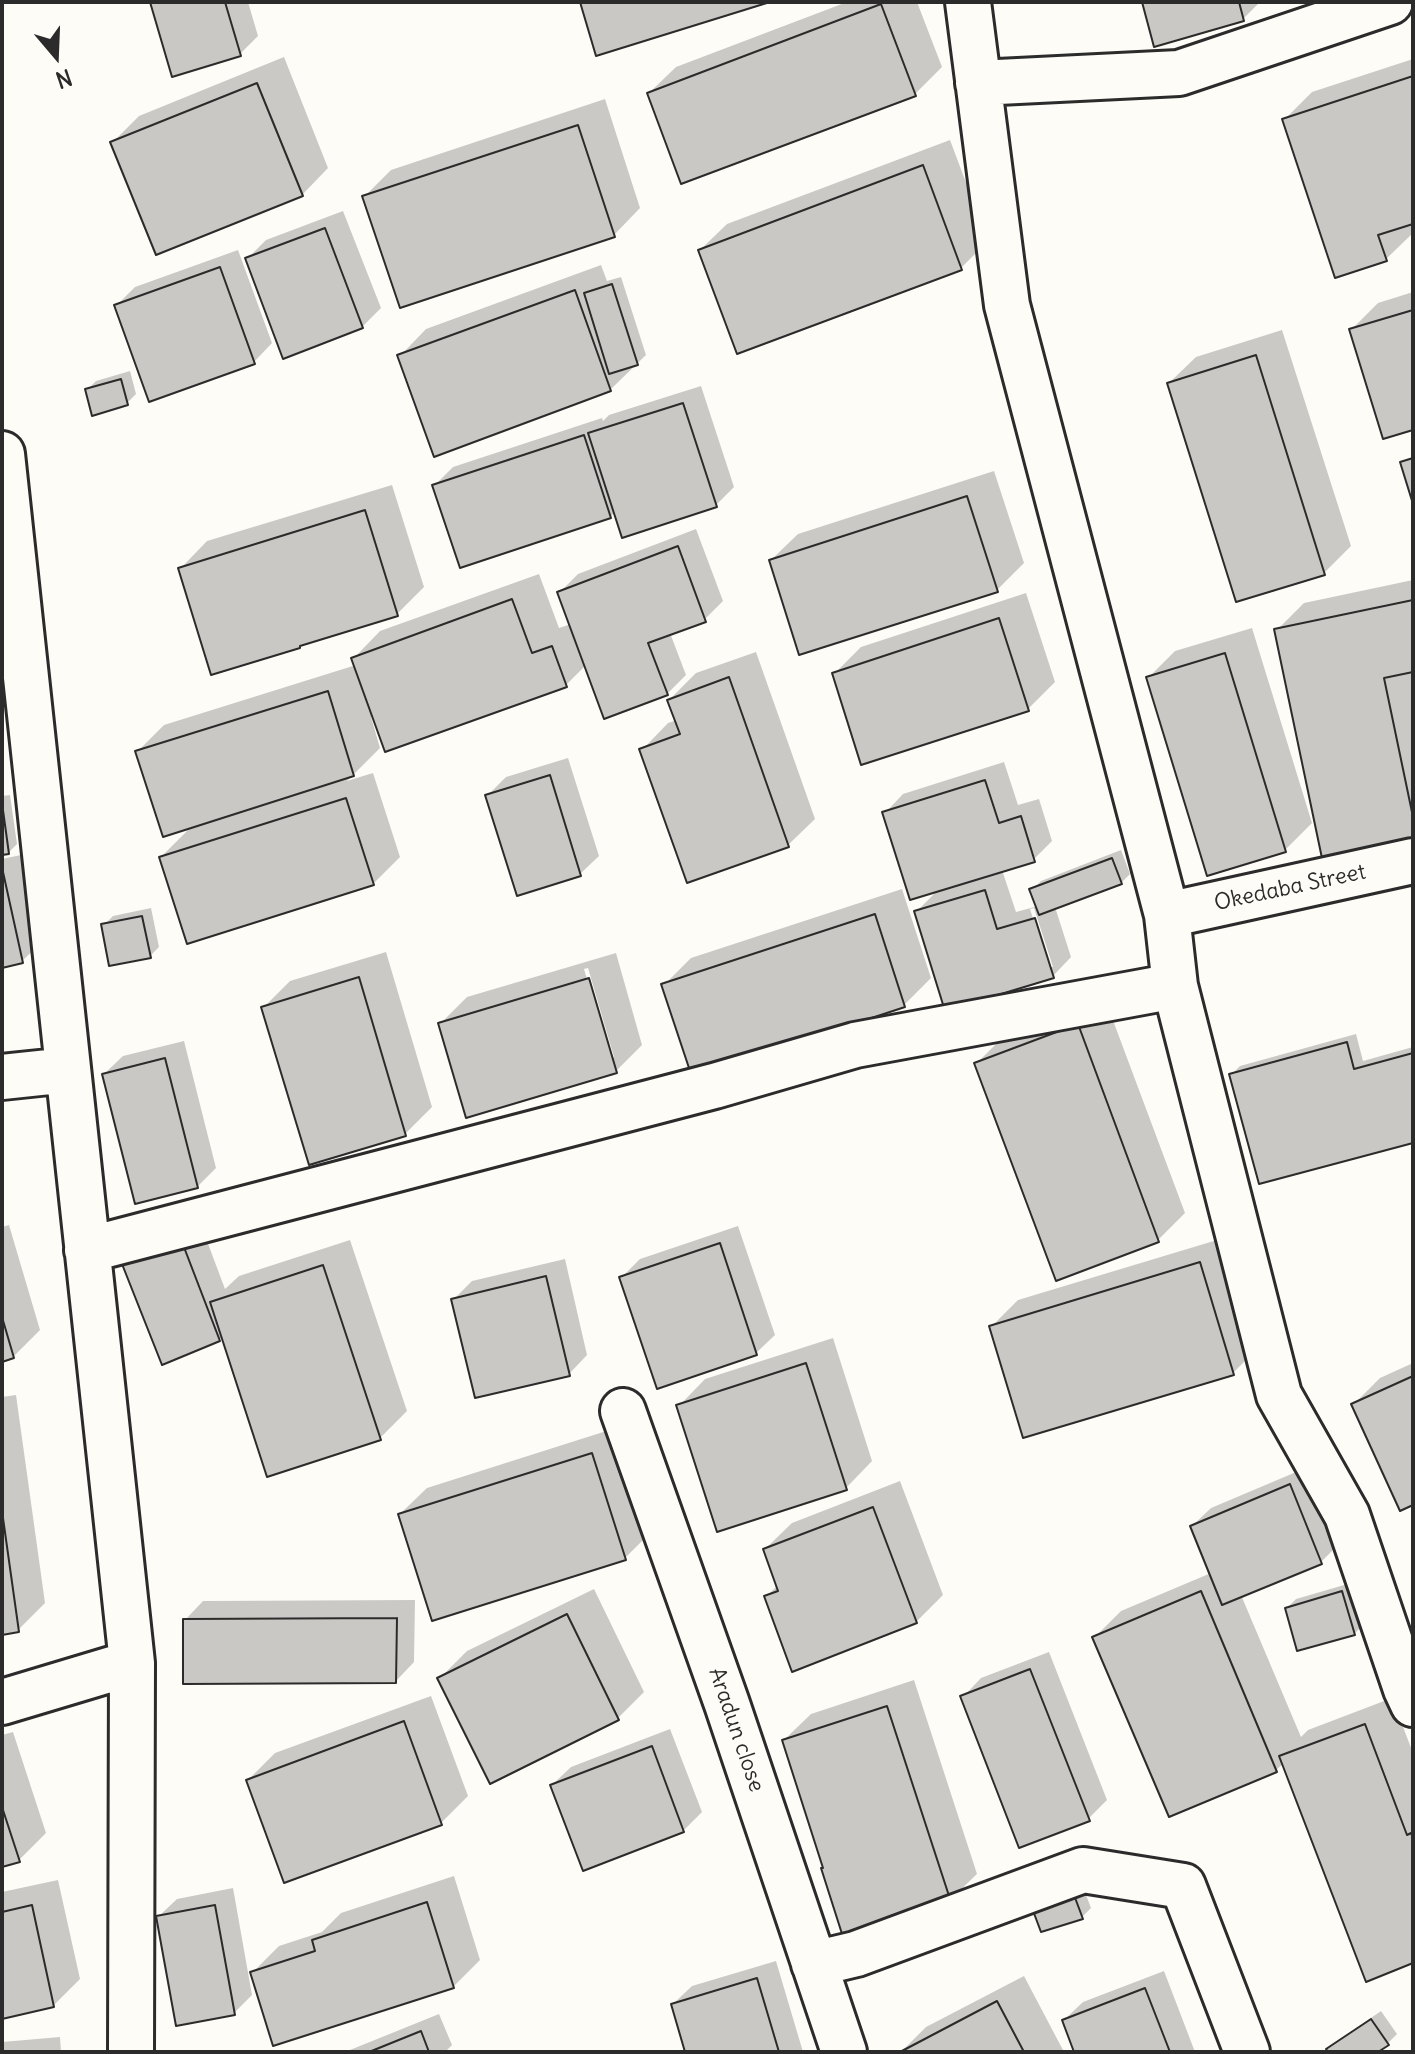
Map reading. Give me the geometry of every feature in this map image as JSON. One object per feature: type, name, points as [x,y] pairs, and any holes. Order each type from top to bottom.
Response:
[{"type":"street","points":[[968,2],[1007,305],[1167,915],[1175,986],[1279,1395],[1347,1515],[1413,1704]]},
{"type":"street","points":[[978,83],[1179,73],[1390,2]]},
{"type":"street","points":[[2,454],[6,530],[132,1663],[131,2052]]},
{"type":"street","name":"Okedaba Street","points":[[1167,915],[1413,861]]},
{"type":"street","points":[[87,1250],[714,1086],[855,1045],[1175,986]]},
{"type":"street","points":[[2,1077],[68,1070]]},
{"type":"street","name":"Aradun close","points":[[623,1411],[727,1704],[844,2052]]},
{"type":"street","points":[[2,1702],[132,1663]]},
{"type":"street","points":[[814,1964],[856,1954],[1083,1870],[1183,1886],[1247,2052]]},
{"type":"building","points":[[150,2],[225,2],[241,56],[172,77]]},
{"type":"building","points":[[580,2],[770,2],[596,56]]},
{"type":"building","points":[[1142,2],[1239,2],[1244,21],[1154,47]]},
{"type":"building","points":[[881,4],[916,96],[681,184],[647,93]]},
{"type":"building","points":[[1413,76],[1413,224],[1378,235],[1387,261],[1335,278],[1282,119]]},
{"type":"building","points":[[257,83],[303,196],[156,255],[110,142]]},
{"type":"building","points":[[578,125],[615,237],[400,308],[362,196]]},
{"type":"building","points":[[923,165],[962,270],[737,354],[698,250]]},
{"type":"building","points":[[325,228],[363,328],[283,359],[245,258]]},
{"type":"building","points":[[220,267],[255,364],[149,402],[114,305]]},
{"type":"building","points":[[612,284],[638,365],[609,374],[584,293]]},
{"type":"building","points":[[575,290],[611,391],[434,457],[397,355]]},
{"type":"building","points":[[1413,310],[1413,430],[1383,439],[1349,329]]},
{"type":"building","points":[[1256,355],[1325,575],[1236,602],[1167,383]]},
{"type":"building","points":[[121,379],[128,405],[92,416],[85,389]]},
{"type":"building","points":[[683,403],[717,507],[622,538],[588,433]]},
{"type":"building","points":[[584,435],[611,518],[460,568],[432,485]]},
{"type":"building","points":[[1413,458],[1413,504],[1400,462]]},
{"type":"building","points":[[967,496],[998,592],[799,655],[769,560]]},
{"type":"building","points":[[365,510],[398,616],[211,675],[178,568]]},
{"type":"building","points":[[678,546],[706,622],[648,643],[668,695],[604,719],[557,592]]},
{"type":"building","points":[[512,599],[532,653],[552,646],[567,687],[385,752],[351,658]]},
{"type":"building","points":[[1413,600],[1413,672],[1384,678],[1413,817],[1413,843],[1323,863],[1274,629]]},
{"type":"building","points":[[999,618],[1029,711],[861,765],[832,673]]},
{"type":"building","points":[[1225,653],[1286,852],[1207,876],[1146,677]]},
{"type":"building","points":[[729,677],[789,847],[687,883],[639,749],[680,734],[667,700]]},
{"type":"building","points":[[328,691],[354,776],[163,837],[135,751]]},
{"type":"building","points":[[550,775],[581,876],[517,896],[485,795]]},
{"type":"building","points":[[985,780],[999,823],[1021,816],[1035,862],[910,900],[882,812]]},
{"type":"building","points":[[346,798],[374,885],[187,944],[159,857]]},
{"type":"building","points":[[2,803],[9,854],[2,855]]},
{"type":"building","points":[[1112,858],[1122,884],[1039,915],[1029,889]]},
{"type":"building","points":[[2,873],[23,963],[2,968]]},
{"type":"building","points":[[985,890],[997,929],[1035,918],[1054,978],[945,1011],[914,911]]},
{"type":"building","points":[[875,914],[905,1007],[692,1077],[661,984]]},
{"type":"building","points":[[142,916],[151,958],[109,966],[101,924]]},
{"type":"building","points":[[359,977],[406,1136],[309,1165],[261,1007]]},
{"type":"building","points":[[589,978],[617,1073],[466,1118],[438,1023]]},
{"type":"building","points":[[1078,1024],[1159,1242],[1056,1281],[974,1063]]},
{"type":"building","points":[[1347,1042],[1354,1069],[1413,1053],[1413,1143],[1259,1184],[1229,1074]]},
{"type":"building","points":[[165,1058],[198,1188],[135,1204],[102,1074]]},
{"type":"building","points":[[182,1242],[220,1341],[162,1365],[122,1264]]},
{"type":"building","points":[[720,1243],[757,1355],[657,1389],[619,1277]]},
{"type":"building","points":[[1200,1262],[1234,1375],[1023,1438],[989,1326]]},
{"type":"building","points":[[323,1265],[381,1440],[267,1477],[210,1302]]},
{"type":"building","points":[[546,1276],[570,1376],[475,1398],[451,1299]]},
{"type":"building","points":[[2,1317],[14,1358],[2,1362]]},
{"type":"building","points":[[806,1363],[847,1490],[717,1532],[676,1405]]},
{"type":"building","points":[[1413,1376],[1413,1505],[1400,1511],[1351,1404]]},
{"type":"building","points":[[592,1453],[626,1560],[432,1621],[398,1514]]},
{"type":"building","points":[[1290,1484],[1322,1564],[1222,1605],[1190,1526]]},
{"type":"building","points":[[873,1507],[917,1623],[792,1672],[764,1596],[778,1591],[763,1549]]},
{"type":"building","points":[[2,1511],[19,1632],[2,1635]]},
{"type":"building","points":[[1201,1591],[1277,1772],[1169,1817],[1092,1637]]},
{"type":"building","points":[[1342,1591],[1355,1635],[1297,1651],[1285,1608]]},
{"type":"building","points":[[567,1614],[619,1720],[490,1784],[437,1678]]},
{"type":"building","points":[[397,1618],[396,1683],[183,1684],[183,1619]]},
{"type":"building","points":[[1030,1669],[1090,1821],[1019,1848],[960,1696]]},
{"type":"building","points":[[887,1706],[951,1902],[843,1937],[782,1740]]},
{"type":"building","points":[[404,1721],[442,1825],[284,1883],[246,1780]]},
{"type":"building","points":[[1365,1724],[1407,1835],[1411,1833],[1413,1839],[1413,1963],[1366,1982],[1279,1756]]},
{"type":"building","points":[[652,1746],[684,1832],[583,1871],[550,1785]]},
{"type":"building","points":[[2,1807],[20,1862],[2,1867]]},
{"type":"building","points":[[1074,1895],[1083,1919],[1041,1932],[1032,1908]]},
{"type":"building","points":[[427,1902],[454,1988],[273,2046],[250,1972],[315,1951],[312,1940]]},
{"type":"building","points":[[32,1905],[54,2007],[2,2019],[2,1912]]},
{"type":"building","points":[[215,1905],[235,2015],[176,2026],[156,1916]]},
{"type":"building","points":[[757,1978],[779,2052],[685,2052],[671,2004]]},
{"type":"building","points":[[1145,1988],[1170,2052],[1074,2052],[1062,2020]]},
{"type":"building","points":[[997,2001],[1024,2052],[900,2052]]},
{"type":"building","points":[[1371,2019],[1389,2045],[1378,2052],[1328,2052],[1326,2049]]},
{"type":"building","points":[[421,2031],[429,2052],[369,2052]]}]
